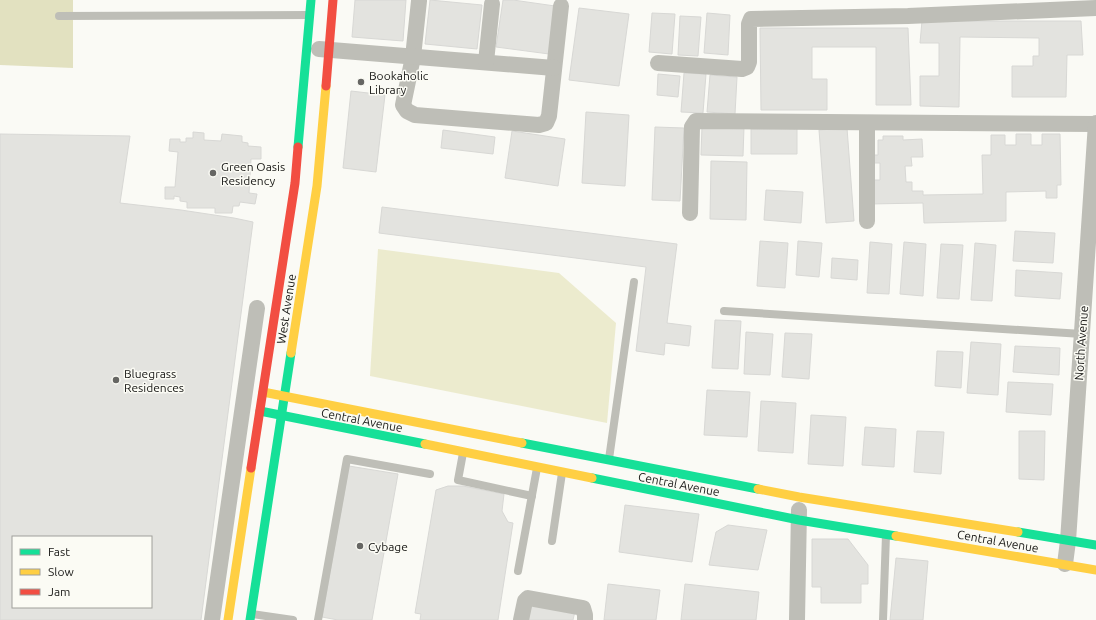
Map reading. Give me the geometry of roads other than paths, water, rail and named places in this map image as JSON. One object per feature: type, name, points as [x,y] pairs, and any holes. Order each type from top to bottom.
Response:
[{"type":"street","name":"West Avenue","points":[[228,620],[295,183],[311,0]]},
{"type":"street","name":"West Avenue","points":[[251,617],[317,186],[333,0]]},
{"type":"street","points":[[419,1],[413,57],[403,105],[407,111],[415,115],[539,125],[546,123],[549,116],[561,6]]},
{"type":"street","points":[[486,62],[492,4]]},
{"type":"street","points":[[658,63],[742,69],[747,67],[749,62],[749,24],[751,19],[908,16],[1096,8]]},
{"type":"street","points":[[307,48],[554,68]]},
{"type":"street","points":[[690,213],[692,127],[696,121],[1096,123]]},
{"type":"street","points":[[867,123],[867,221]]},
{"type":"street","name":"North Avenue","points":[[1065,564],[1068,541],[1082,334],[1093,202],[1096,123]]},
{"type":"street","points":[[212,620],[257,308]]},
{"type":"street","name":"Central Avenue","points":[[263,392],[607,470],[799,520],[1096,570]]},
{"type":"street","name":"Central Avenue","points":[[260,412],[562,473],[607,470],[799,497],[1096,545]]},
{"type":"street","points":[[236,451],[254,454]]},
{"type":"street","points":[[796,620],[799,497]]},
{"type":"street","points":[[521,620],[525,601],[528,598],[583,608],[585,620]]},
{"type":"lane","points":[[59,16],[310,15]]},
{"type":"lane","points":[[607,470],[634,282]]},
{"type":"lane","points":[[724,311],[1082,334]]},
{"type":"lane","points":[[463,452],[458,480],[532,496]]},
{"type":"lane","points":[[318,620],[347,459],[430,474]]},
{"type":"lane","points":[[518,571],[537,467]]},
{"type":"lane","points":[[552,541],[562,473]]},
{"type":"lane","points":[[883,620],[886,534]]},
{"type":"lane","points":[[251,617],[293,620]]},
{"type":"place","name":"Bookaholic Library","points":[[361,82]]},
{"type":"place","name":"Green Oasis Residency","points":[[213,173]]},
{"type":"place","name":"Bluegrass Residences","points":[[116,380]]},
{"type":"place","name":"Cybage","points":[[360,546]]}]
